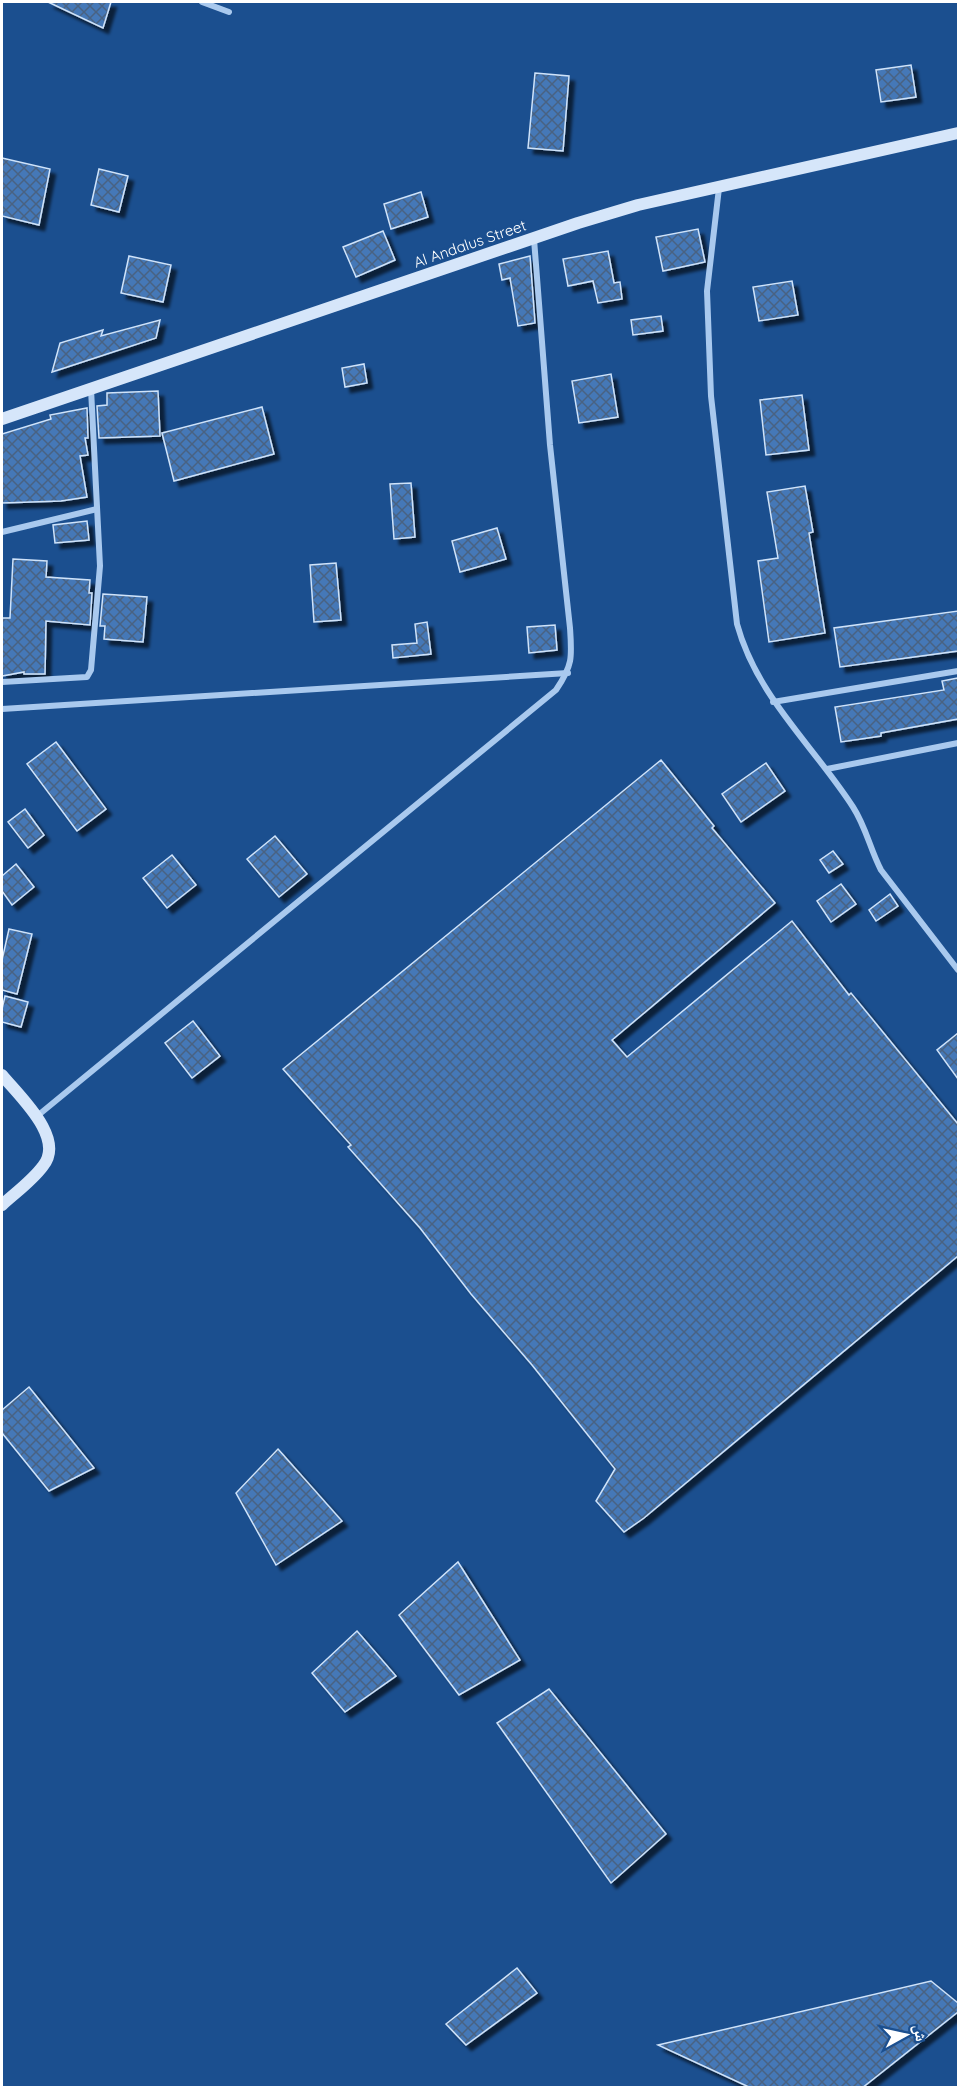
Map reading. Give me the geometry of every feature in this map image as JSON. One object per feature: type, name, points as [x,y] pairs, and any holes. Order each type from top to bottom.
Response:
[{"type":"main road","name":"Al Andalus Street","points":[[2,419],[638,205],[958,133]]},
{"type":"main road","points":[[2,1075],[36,1117],[48,1136],[50,1147],[48,1158],[43,1166],[2,1205]]},
{"type":"street","points":[[202,2],[229,12]]},
{"type":"street","points":[[719,188],[707,291],[713,407],[737,624],[743,645],[754,670],[773,702],[827,769],[864,826],[881,870],[958,970]]},
{"type":"street","points":[[36,1117],[556,690],[568,673],[572,652],[550,445],[534,239]]},
{"type":"street","points":[[2,682],[87,677],[90,674],[100,566],[91,388]]},
{"type":"street","points":[[2,532],[97,509]]},
{"type":"street","points":[[773,702],[958,671]]},
{"type":"street","points":[[2,709],[568,673]]},
{"type":"street","points":[[827,769],[958,743]]},
{"type":"building","points":[[48,2],[111,2],[103,28]]},
{"type":"building","points":[[911,65],[916,97],[881,102],[876,70]]},
{"type":"building","points":[[535,73],[569,76],[563,151],[528,148]]},
{"type":"building","points":[[2,158],[50,169],[39,225],[2,216]]},
{"type":"building","points":[[99,169],[128,176],[119,212],[91,205]]},
{"type":"building","points":[[421,192],[428,217],[391,229],[384,204]]},
{"type":"building","points":[[698,229],[705,262],[663,271],[656,237]]},
{"type":"building","points":[[383,231],[395,260],[356,277],[343,247]]},
{"type":"building","points":[[608,251],[614,283],[620,282],[622,299],[598,303],[593,281],[568,286],[563,259]]},
{"type":"building","points":[[129,256],[171,265],[163,302],[121,293]]},
{"type":"building","points":[[530,256],[535,323],[518,326],[510,278],[502,280],[499,264]]},
{"type":"building","points":[[792,281],[798,315],[759,321],[753,287]]},
{"type":"building","points":[[661,316],[663,331],[633,335],[631,320]]},
{"type":"building","points":[[160,320],[156,338],[52,372],[60,343],[103,330],[101,336]]},
{"type":"building","points":[[364,364],[367,383],[345,387],[342,368]]},
{"type":"building","points":[[611,374],[618,417],[579,423],[572,381]]},
{"type":"building","points":[[158,391],[160,436],[99,438],[97,406],[107,405],[107,393]]},
{"type":"building","points":[[802,395],[809,450],[766,455],[760,400]]},
{"type":"building","points":[[262,407],[274,454],[174,481],[162,433]]},
{"type":"building","points":[[87,408],[88,438],[85,438],[88,455],[80,456],[87,497],[61,501],[2,503],[2,434],[51,419],[50,415]]},
{"type":"building","points":[[411,483],[415,537],[394,539],[390,484]]},
{"type":"building","points":[[805,486],[813,532],[809,533],[825,633],[769,642],[758,561],[778,558],[767,492]]},
{"type":"building","points":[[87,521],[89,540],[55,543],[53,525]]},
{"type":"building","points":[[497,528],[506,559],[460,572],[452,541]]},
{"type":"building","points":[[13,559],[47,561],[46,577],[90,580],[89,593],[92,593],[90,625],[46,621],[45,674],[24,674],[24,672],[2,676],[2,618],[10,618]]},
{"type":"building","points":[[336,563],[341,620],[314,622],[310,565]]},
{"type":"building","points":[[103,594],[147,597],[143,642],[104,639],[105,626],[100,626]]},
{"type":"building","points":[[958,611],[958,651],[840,667],[834,628]]},
{"type":"building","points":[[427,622],[431,654],[393,658],[392,645],[417,643],[415,624]]},
{"type":"building","points":[[555,625],[557,650],[529,653],[527,627]]},
{"type":"building","points":[[958,678],[958,719],[881,733],[881,736],[841,742],[835,707],[944,690],[942,681]]},
{"type":"building","points":[[56,742],[106,809],[77,831],[27,764]]},
{"type":"building","points":[[661,760],[714,826],[712,828],[775,903],[612,1040],[627,1057],[792,921],[849,995],[851,993],[958,1124],[958,1256],[644,1518],[624,1532],[596,1501],[615,1469],[532,1365],[471,1294],[420,1228],[348,1147],[351,1145],[283,1069]]},
{"type":"building","points":[[766,763],[785,791],[741,822],[722,794]]},
{"type":"building","points":[[25,809],[44,835],[28,848],[8,822]]},
{"type":"building","points":[[275,836],[307,874],[279,897],[247,859]]},
{"type":"building","points":[[833,851],[843,864],[829,873],[820,860]]},
{"type":"building","points":[[172,855],[196,885],[167,908],[143,878]]},
{"type":"building","points":[[16,864],[34,887],[12,905],[2,891],[2,876]]},
{"type":"building","points":[[841,884],[856,904],[831,922],[817,901]]},
{"type":"building","points":[[890,894],[898,906],[876,921],[869,910]]},
{"type":"building","points":[[9,929],[32,934],[17,994],[2,990],[2,960]]},
{"type":"building","points":[[5,996],[28,1002],[21,1027],[2,1022]]},
{"type":"building","points":[[193,1021],[220,1056],[192,1078],[165,1043]]},
{"type":"building","points":[[958,1033],[958,1079],[937,1050]]},
{"type":"building","points":[[29,1387],[94,1468],[49,1491],[2,1433],[2,1410]]},
{"type":"building","points":[[278,1449],[342,1521],[276,1565],[236,1493]]},
{"type":"building","points":[[458,1562],[520,1660],[459,1695],[399,1615]]},
{"type":"building","points":[[357,1631],[396,1676],[345,1712],[312,1673]]},
{"type":"building","points":[[549,1689],[666,1834],[611,1883],[497,1723]]},
{"type":"building","points":[[517,1968],[537,1993],[466,2045],[446,2024]]},
{"type":"building","points":[[931,1981],[958,2003],[958,2012],[862,2088],[751,2088],[658,2045]]}]
